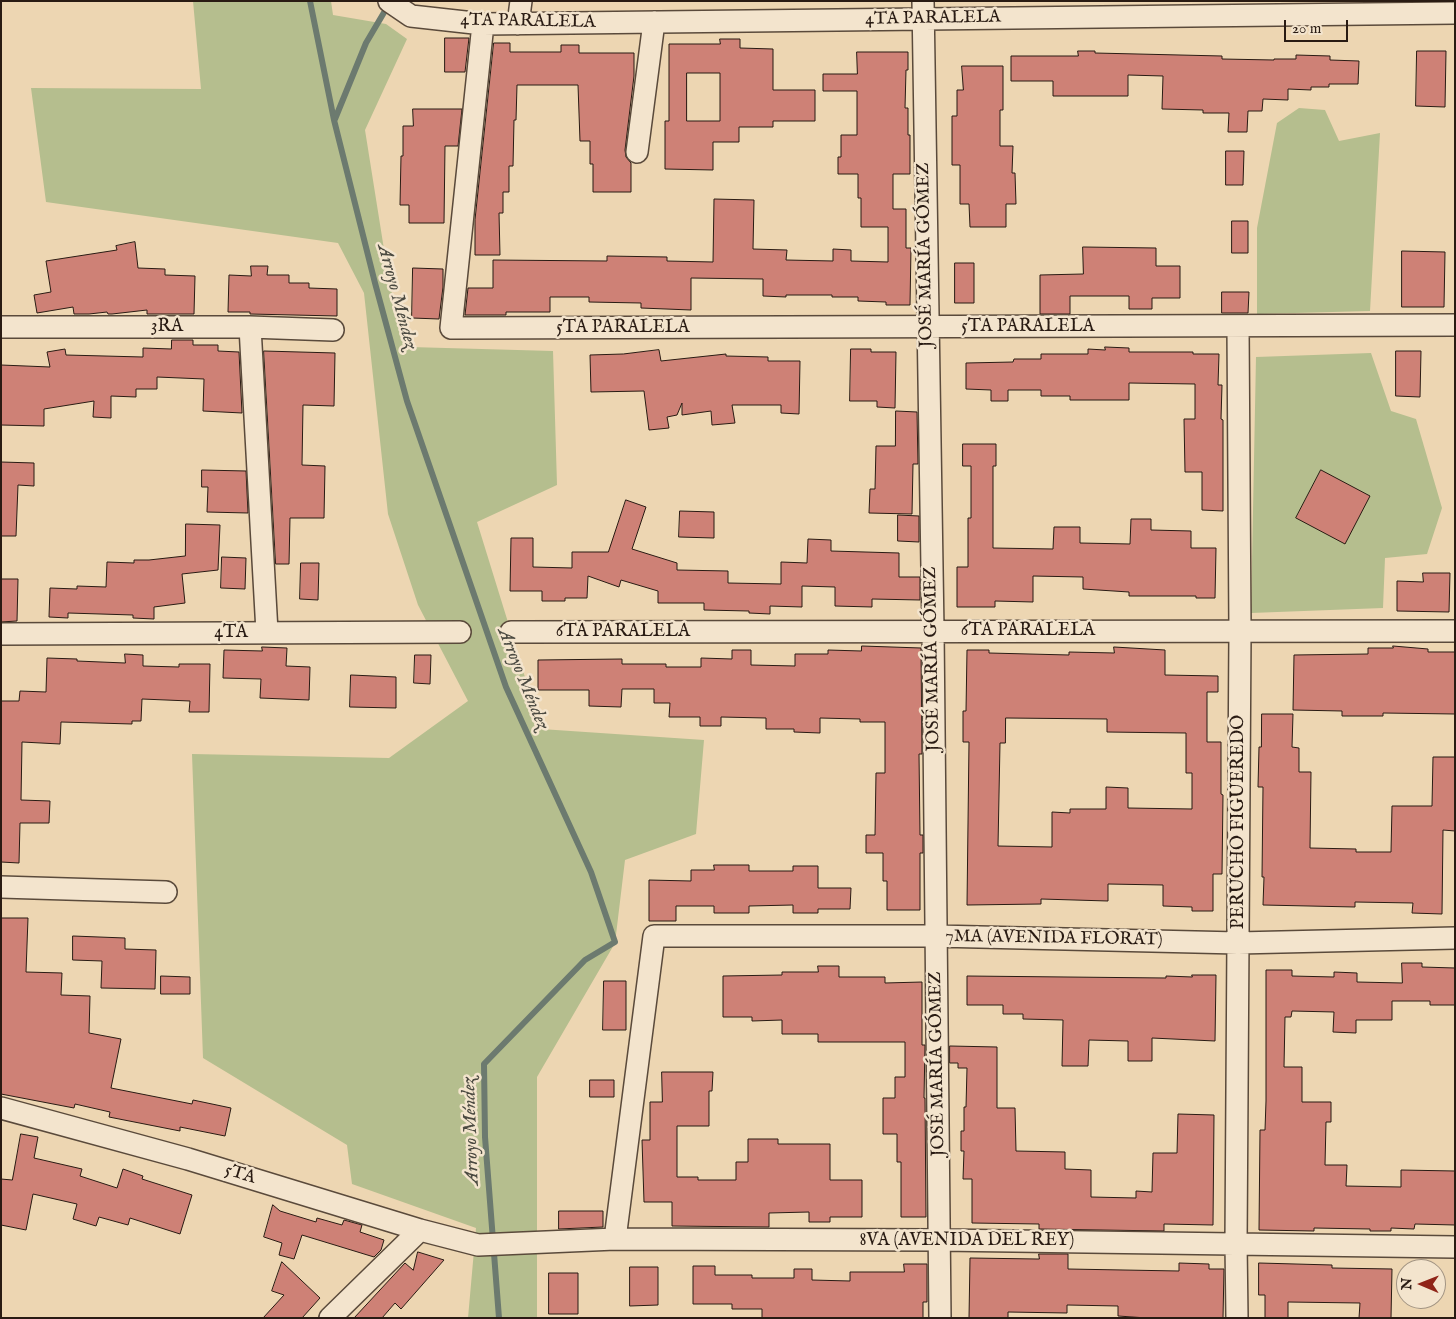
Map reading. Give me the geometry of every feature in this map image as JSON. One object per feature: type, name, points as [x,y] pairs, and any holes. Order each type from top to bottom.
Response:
[{"type":"street","name":"4TA PARALELA","points":[[389,1],[411,16],[483,24],[654,22],[923,10],[1455,13]]},
{"type":"street","points":[[518,24],[522,1]]},
{"type":"street","name":"JOSÉ MARÍA GÓMEZ","points":[[923,10],[933,632],[940,1318]]},
{"type":"street","points":[[637,152],[654,22]]},
{"type":"street","name":"5TA PARALELA","points":[[483,24],[451,328],[1455,325]]},
{"type":"street","name":"PERUCHO FIGUEREDO","points":[[1237,1318],[1240,632],[1238,326]]},
{"type":"street","name":"3RA","points":[[1,327],[250,327],[333,330]]},
{"type":"street","points":[[250,327],[267,632]]},
{"type":"street","name":"6TA PARALELA","points":[[511,632],[1455,631]]},
{"type":"street","name":"4TA","points":[[1,634],[460,632]]},
{"type":"street","points":[[1,887],[166,892]]},
{"type":"street","name":"7MA (AVENIDA FLORAT)","points":[[615,1239],[654,936],[936,936],[1238,943],[1455,938]]},
{"type":"street","name":"5TA","points":[[1,1108],[188,1159],[420,1230],[478,1244]]},
{"type":"street","points":[[330,1318],[420,1230]]},
{"type":"street","name":"8VA (AVENIDA DEL REY)","points":[[478,1244],[615,1239],[940,1240],[1455,1247]]},
{"type":"green space","points":[[193,1],[331,1],[333,15],[386,24],[407,39],[365,130],[390,287],[410,347],[553,351],[557,485],[477,522],[541,729],[704,740],[696,834],[625,860],[615,943],[537,1077],[537,1318],[468,1318],[476,1228],[352,1184],[347,1145],[203,1058],[192,754],[389,758],[468,701],[418,605],[388,514],[364,293],[338,243],[46,202],[31,88],[201,89]]},
{"type":"green space","points":[[1299,108],[1325,110],[1339,141],[1380,133],[1370,311],[1257,314],[1257,228],[1277,123]]},
{"type":"green space","points":[[1371,353],[1391,411],[1416,419],[1442,508],[1427,554],[1385,558],[1383,608],[1251,613],[1256,357]]},
{"type":"building","points":[[445,38],[469,38],[465,72],[445,72]]},
{"type":"building","points":[[720,39],[740,39],[740,48],[773,49],[773,90],[815,90],[815,121],[773,121],[773,127],[739,127],[739,142],[713,142],[713,170],[665,169],[665,121],[669,121],[669,44],[720,44]],"holes":[[[687,73],[720,73],[720,121],[687,121]]]},
{"type":"building","points":[[494,43],[510,43],[510,52],[561,52],[561,45],[579,45],[579,53],[634,53],[634,76],[625,150],[626,157],[631,163],[631,192],[593,192],[593,164],[590,164],[590,141],[580,141],[578,85],[517,85],[513,166],[509,166],[509,192],[503,192],[503,213],[499,213],[500,255],[475,255],[475,220]]},
{"type":"building","points":[[1078,51],[1222,56],[1222,59],[1274,60],[1296,59],[1296,55],[1330,56],[1330,60],[1359,61],[1358,84],[1329,84],[1329,87],[1311,87],[1311,90],[1288,89],[1288,100],[1263,99],[1262,111],[1248,111],[1247,132],[1228,132],[1229,113],[1203,113],[1203,110],[1162,109],[1163,76],[1128,75],[1128,96],[1053,96],[1053,81],[1011,81],[1011,56],[1078,56]]},
{"type":"building","points":[[1417,51],[1446,51],[1445,107],[1416,106]]},
{"type":"building","points":[[857,52],[908,52],[905,108],[908,108],[910,174],[893,174],[893,209],[906,209],[906,248],[911,248],[910,305],[886,305],[886,302],[858,301],[858,297],[832,297],[832,295],[763,296],[763,279],[691,278],[691,310],[641,308],[641,303],[589,302],[589,297],[550,297],[550,312],[506,312],[506,315],[465,315],[468,288],[493,288],[493,260],[607,261],[607,256],[667,257],[667,261],[713,262],[714,199],[754,200],[753,249],[787,250],[786,260],[833,261],[833,249],[851,250],[851,261],[888,262],[888,227],[861,227],[861,198],[858,198],[858,174],[838,174],[838,157],[841,157],[841,135],[857,135],[857,91],[823,91],[823,74],[857,74]]},
{"type":"building","points":[[962,66],[1003,66],[1003,110],[1000,110],[1000,146],[1013,146],[1012,173],[1015,173],[1016,204],[1006,204],[1006,227],[970,227],[969,204],[960,204],[960,165],[952,165],[952,116],[957,116],[957,90],[963,90]]},
{"type":"building","points":[[413,109],[462,109],[458,146],[445,146],[444,223],[409,223],[409,205],[400,205],[403,126],[413,126]]},
{"type":"building","points":[[1226,151],[1244,151],[1243,185],[1226,185]]},
{"type":"building","points":[[1232,221],[1248,221],[1248,253],[1232,253]]},
{"type":"building","points":[[135,242],[138,268],[165,269],[165,275],[195,276],[194,314],[147,314],[147,310],[112,314],[107,312],[74,314],[73,307],[37,313],[34,295],[51,292],[46,261],[117,250],[116,246]]},
{"type":"building","points":[[1083,247],[1156,248],[1156,266],[1180,266],[1180,298],[1152,298],[1152,309],[1129,309],[1129,296],[1070,296],[1070,314],[1040,314],[1040,275],[1083,274]]},
{"type":"building","points":[[1402,251],[1445,252],[1444,307],[1402,307]]},
{"type":"building","points":[[955,263],[974,263],[974,303],[955,303]]},
{"type":"building","points":[[251,266],[268,266],[267,275],[289,275],[289,283],[309,283],[309,288],[337,289],[337,316],[228,312],[229,275],[251,276]]},
{"type":"building","points":[[413,268],[443,269],[439,319],[412,318]]},
{"type":"building","points":[[1222,292],[1249,292],[1248,313],[1222,313]]},
{"type":"building","points":[[172,340],[193,340],[193,345],[218,345],[218,351],[239,352],[242,413],[203,411],[204,379],[157,377],[157,389],[136,389],[136,397],[111,396],[111,418],[93,417],[94,401],[44,409],[44,426],[1,425],[1,365],[50,367],[47,352],[65,349],[66,355],[143,357],[143,348],[171,349]]},
{"type":"building","points":[[1105,347],[1129,348],[1129,352],[1219,354],[1218,385],[1222,385],[1221,419],[1223,420],[1223,511],[1202,510],[1202,472],[1185,472],[1184,419],[1195,419],[1195,384],[1129,383],[1129,400],[1070,400],[1070,396],[1041,396],[1041,390],[1008,390],[1008,401],[991,401],[991,390],[966,389],[966,363],[1013,362],[1014,359],[1041,359],[1041,354],[1088,354],[1088,349],[1105,350]]},
{"type":"building","points":[[851,349],[871,349],[871,352],[896,352],[895,408],[877,407],[877,401],[850,401]]},
{"type":"building","points":[[659,350],[661,361],[726,354],[726,356],[768,357],[768,361],[800,361],[799,414],[781,413],[781,405],[732,405],[735,423],[712,425],[711,411],[682,415],[682,403],[677,415],[667,417],[669,428],[649,430],[644,391],[591,392],[590,355]]},
{"type":"building","points":[[264,351],[335,353],[334,406],[303,405],[302,465],[325,466],[324,518],[290,518],[289,564],[276,564]]},
{"type":"building","points":[[1396,351],[1421,351],[1420,397],[1396,396]]},
{"type":"building","points":[[896,411],[917,412],[918,464],[913,464],[912,514],[869,513],[870,489],[875,489],[876,446],[895,446]]},
{"type":"building","points":[[963,444],[996,444],[996,466],[993,466],[993,548],[1053,549],[1054,527],[1080,527],[1080,543],[1130,544],[1131,519],[1151,519],[1151,530],[1191,531],[1191,548],[1216,548],[1215,598],[1196,598],[1196,596],[1129,596],[1129,592],[1083,589],[1083,577],[1033,576],[1033,602],[995,601],[995,607],[957,607],[957,567],[968,567],[968,518],[971,518],[971,466],[963,466]]},
{"type":"building","points":[[1,462],[34,463],[34,486],[18,485],[16,536],[1,536]]},
{"type":"building","points":[[202,470],[246,471],[248,513],[207,512],[208,487],[202,487]]},
{"type":"building","points":[[1321,470],[1370,496],[1345,544],[1296,518]]},
{"type":"building","points":[[626,500],[646,507],[632,549],[677,563],[677,570],[728,571],[728,583],[781,584],[781,562],[807,563],[808,539],[831,540],[831,551],[899,553],[899,577],[920,577],[920,600],[872,599],[872,607],[835,606],[835,587],[802,586],[802,607],[770,606],[770,614],[749,613],[749,611],[704,610],[704,603],[658,603],[658,591],[621,580],[619,587],[588,576],[587,598],[565,598],[565,601],[542,601],[542,591],[510,591],[511,538],[533,538],[533,567],[572,568],[572,552],[608,552]]},
{"type":"building","points":[[680,511],[714,512],[714,538],[679,537]]},
{"type":"building","points":[[898,515],[919,516],[919,542],[898,541]]},
{"type":"building","points":[[186,524],[220,525],[218,570],[182,574],[185,603],[154,607],[154,619],[133,618],[133,615],[68,613],[68,618],[49,617],[50,588],[77,589],[77,586],[106,587],[107,562],[134,563],[134,560],[185,556]]},
{"type":"building","points":[[222,557],[246,558],[245,589],[221,588]]},
{"type":"building","points":[[301,563],[319,563],[318,600],[300,599]]},
{"type":"building","points":[[1423,573],[1450,573],[1449,612],[1397,611],[1397,581],[1423,582]]},
{"type":"building","points":[[1,579],[18,579],[17,621],[1,622]]},
{"type":"building","points":[[862,646],[921,648],[922,754],[919,754],[920,835],[923,835],[923,853],[920,853],[920,910],[887,910],[887,881],[883,881],[883,853],[866,853],[866,835],[875,835],[876,773],[885,773],[885,722],[860,722],[860,719],[820,718],[820,733],[794,732],[794,729],[766,729],[766,718],[721,717],[721,726],[700,726],[700,717],[669,717],[670,703],[654,703],[654,689],[622,689],[621,707],[589,706],[589,690],[538,690],[538,660],[622,659],[622,664],[666,664],[666,667],[701,667],[701,658],[732,659],[732,650],[751,650],[751,665],[795,666],[795,654],[828,654],[828,650],[861,651]]},
{"type":"building","points":[[1393,646],[1428,649],[1428,652],[1455,652],[1455,714],[1383,713],[1383,716],[1342,716],[1342,711],[1293,710],[1294,655],[1368,654],[1368,648],[1393,648]]},
{"type":"building","points":[[262,647],[287,648],[286,666],[310,667],[309,700],[260,698],[261,679],[223,678],[224,650],[262,651]]},
{"type":"building","points":[[1114,647],[1165,650],[1165,675],[1218,676],[1218,692],[1207,692],[1207,742],[1221,742],[1221,794],[1223,795],[1222,874],[1213,874],[1213,911],[1192,911],[1192,907],[1163,906],[1163,885],[1108,884],[1108,901],[1041,899],[1041,904],[967,905],[969,742],[963,742],[963,711],[966,711],[967,650],[989,650],[989,653],[1069,655],[1069,652],[1114,653]],"holes":[[[1006,718],[1107,719],[1107,732],[1186,733],[1186,773],[1192,773],[1192,809],[1128,808],[1128,788],[1106,787],[1106,809],[1070,809],[1070,813],[1052,812],[1052,847],[998,846],[1000,743],[1005,743]]]},
{"type":"building","points":[[125,654],[143,655],[143,666],[179,667],[179,664],[210,664],[209,712],[189,712],[190,701],[142,699],[141,721],[132,721],[132,724],[61,722],[60,744],[22,742],[21,800],[50,801],[49,823],[20,823],[19,863],[1,862],[1,701],[19,701],[20,691],[46,692],[47,658],[125,663]]},
{"type":"building","points":[[415,655],[431,655],[430,684],[414,683]]},
{"type":"building","points":[[351,675],[396,677],[396,708],[350,707]]},
{"type":"building","points":[[1262,714],[1293,714],[1292,747],[1299,748],[1299,772],[1311,772],[1310,848],[1356,849],[1356,852],[1391,852],[1392,806],[1432,806],[1433,757],[1455,757],[1455,831],[1443,830],[1442,914],[1412,913],[1413,903],[1355,902],[1355,907],[1263,905],[1263,787],[1258,787]]},
{"type":"building","points":[[714,865],[749,865],[749,871],[793,871],[793,866],[818,866],[818,888],[851,888],[850,909],[818,909],[818,913],[793,913],[793,905],[749,906],[749,913],[714,913],[714,906],[676,906],[676,921],[649,921],[649,880],[691,881],[691,870],[714,870]]},
{"type":"building","points":[[1,918],[28,918],[26,972],[62,973],[61,995],[90,996],[89,1033],[121,1039],[111,1088],[192,1104],[193,1100],[231,1108],[225,1136],[180,1127],[180,1131],[109,1117],[110,1112],[75,1104],[74,1108],[1,1094]]},
{"type":"building","points":[[73,936],[125,938],[125,949],[156,950],[155,989],[101,988],[102,961],[73,960]]},
{"type":"building","points":[[1402,963],[1422,963],[1422,967],[1455,968],[1455,1005],[1430,1005],[1430,1001],[1392,1001],[1392,1020],[1356,1020],[1356,1033],[1333,1032],[1334,1012],[1292,1011],[1291,1017],[1285,1017],[1284,1067],[1302,1067],[1302,1102],[1331,1102],[1331,1122],[1326,1122],[1325,1165],[1347,1165],[1346,1186],[1401,1187],[1401,1170],[1455,1171],[1455,1225],[1415,1224],[1414,1229],[1391,1228],[1391,1231],[1314,1228],[1314,1231],[1259,1230],[1260,1130],[1265,1130],[1266,1101],[1266,970],[1292,970],[1292,976],[1334,977],[1334,972],[1357,973],[1357,982],[1402,983]]},
{"type":"building","points":[[818,966],[839,966],[839,977],[885,977],[885,983],[922,982],[922,1045],[925,1045],[926,1217],[901,1217],[901,1162],[897,1162],[897,1134],[883,1134],[883,1098],[895,1098],[895,1077],[905,1077],[905,1042],[818,1042],[818,1034],[782,1034],[782,1020],[752,1021],[752,1017],[723,1017],[723,976],[782,975],[782,972],[818,972]]},
{"type":"building","points":[[1192,975],[1216,975],[1215,1041],[1152,1038],[1152,1061],[1128,1061],[1128,1041],[1089,1040],[1088,1066],[1062,1066],[1063,1020],[1023,1019],[1023,1014],[1003,1014],[1003,1005],[967,1005],[967,976],[1166,978],[1166,976],[1192,977]]},
{"type":"building","points":[[161,976],[190,977],[190,994],[161,994]]},
{"type":"building","points":[[604,981],[626,981],[626,1030],[603,1030]]},
{"type":"building","points":[[950,1046],[997,1047],[997,1108],[1015,1108],[1016,1151],[1065,1152],[1065,1169],[1091,1170],[1091,1197],[1136,1198],[1136,1191],[1152,1192],[1153,1153],[1177,1153],[1178,1114],[1214,1115],[1213,1225],[1164,1224],[1164,1231],[1039,1229],[1039,1224],[972,1223],[972,1179],[963,1179],[964,1151],[961,1151],[961,1131],[964,1131],[964,1107],[966,1107],[967,1068],[958,1068],[958,1063],[950,1063]]},
{"type":"building","points":[[662,1072],[713,1072],[712,1091],[709,1091],[709,1126],[677,1126],[677,1177],[698,1177],[698,1180],[736,1180],[736,1162],[748,1162],[748,1139],[778,1139],[778,1144],[830,1144],[830,1180],[862,1180],[862,1217],[830,1217],[830,1222],[809,1222],[809,1212],[769,1213],[769,1227],[672,1226],[672,1202],[644,1202],[642,1140],[650,1140],[650,1102],[662,1102]]},
{"type":"building","points":[[590,1080],[614,1080],[614,1097],[590,1097]]},
{"type":"building","points":[[21,1134],[38,1137],[34,1158],[82,1169],[80,1176],[117,1188],[123,1169],[143,1176],[142,1179],[192,1195],[180,1234],[130,1218],[128,1225],[99,1217],[96,1226],[73,1219],[77,1204],[33,1194],[26,1230],[1,1225],[1,1179],[12,1180]]},
{"type":"building","points":[[273,1205],[280,1211],[316,1222],[317,1218],[342,1225],[344,1220],[362,1225],[360,1232],[384,1240],[381,1250],[374,1257],[302,1235],[294,1259],[279,1255],[282,1243],[264,1237]]},
{"type":"building","points":[[559,1211],[603,1211],[603,1227],[559,1229]]},
{"type":"building","points":[[418,1252],[444,1260],[401,1309],[395,1303],[382,1318],[354,1318],[405,1263],[413,1270]]},
{"type":"building","points":[[1039,1254],[1068,1254],[1068,1269],[1179,1271],[1179,1263],[1209,1264],[1209,1269],[1224,1269],[1223,1318],[1118,1316],[1118,1306],[1067,1305],[1067,1313],[1008,1312],[1008,1318],[969,1318],[970,1258],[1039,1259]]},
{"type":"building","points":[[282,1262],[320,1298],[302,1318],[263,1318],[284,1295],[272,1291]]},
{"type":"building","points":[[1259,1263],[1332,1265],[1332,1268],[1392,1269],[1391,1318],[1359,1318],[1360,1303],[1288,1302],[1288,1318],[1265,1318],[1265,1295],[1259,1295]]},
{"type":"building","points":[[904,1264],[927,1264],[927,1302],[923,1302],[923,1318],[762,1318],[762,1309],[732,1309],[732,1304],[693,1304],[693,1266],[715,1266],[715,1275],[752,1275],[752,1278],[794,1278],[794,1269],[812,1269],[812,1280],[850,1281],[850,1272],[904,1272]]},
{"type":"building","points":[[630,1267],[658,1267],[658,1305],[630,1306]]},
{"type":"building","points":[[549,1273],[578,1273],[578,1314],[549,1314]]},
{"type":"waterway","name":"Arroyo Méndez","points":[[310,1],[334,120],[407,401],[506,687],[591,872],[615,942],[585,960],[484,1064],[485,1137],[499,1318]]},
{"type":"waterway","points":[[335,119],[366,43],[389,4]]}]
